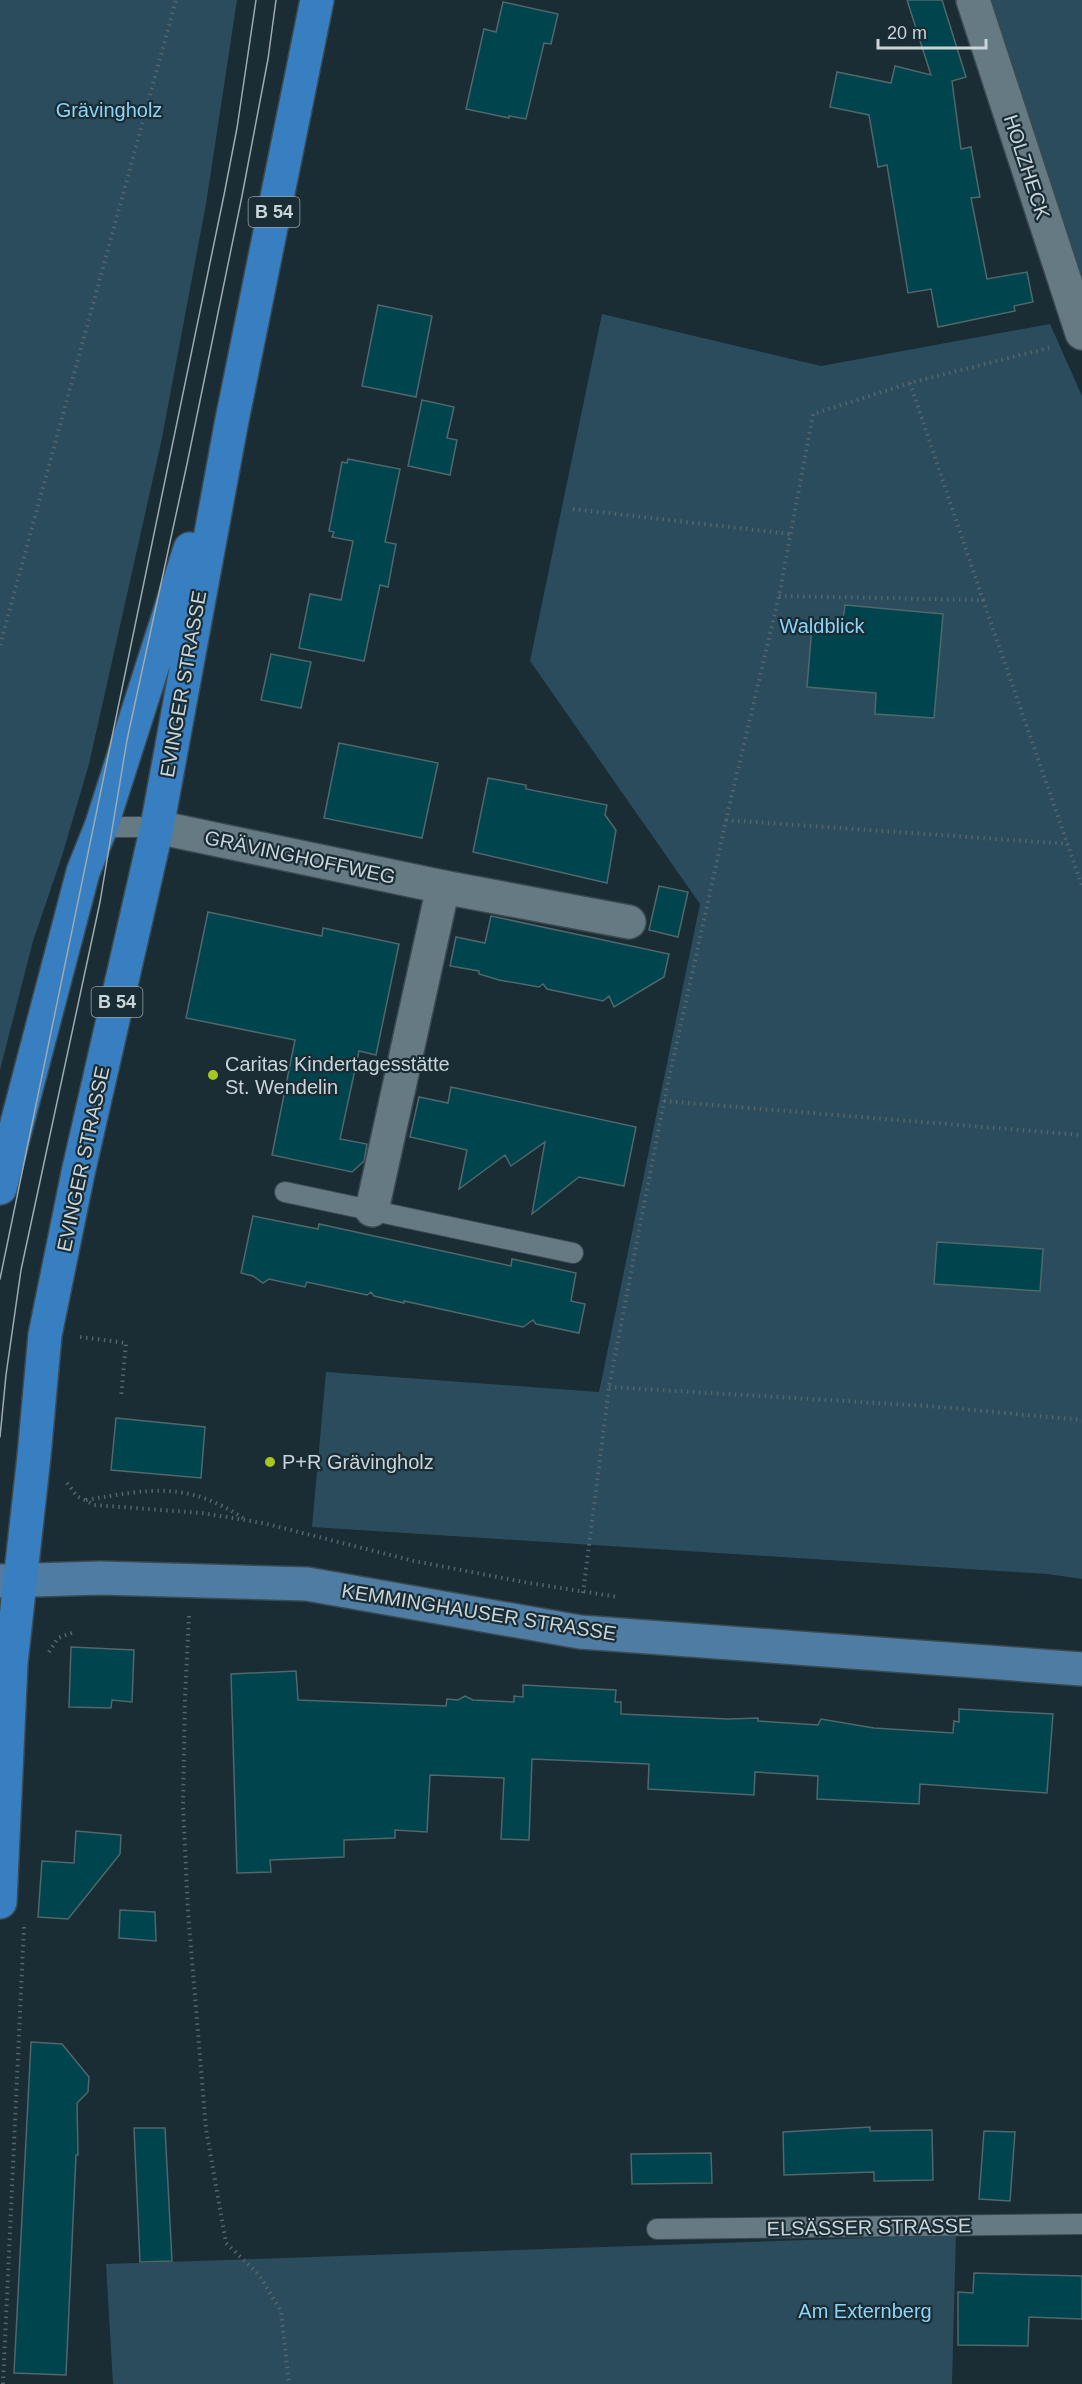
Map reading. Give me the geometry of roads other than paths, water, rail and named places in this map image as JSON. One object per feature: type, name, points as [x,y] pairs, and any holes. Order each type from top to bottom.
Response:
[{"type":"main road","name":"EVINGER STRASSE","points":[[13,1909],[10,1581],[34,1456],[45,1335],[78,1173],[157,827],[231,425],[318,0]]},
{"type":"main road","name":"EVINGER STRASSE","points":[[0,1188],[84,872],[101,827],[127,740],[167,623],[222,444],[231,425]]},
{"type":"main road","name":"KEMMINGHAUSER STRASSE","points":[[10,1581],[100,1578],[307,1584],[580,1632],[1082,1669]]},
{"type":"street","name":"HOLZHECK","points":[[973,0],[1071,339]]},
{"type":"street","name":"GRÄVINGHOFFWEG","points":[[157,827],[443,887],[629,922]]},
{"type":"street","points":[[372,1209],[443,887]]},
{"type":"lane","points":[[101,827],[157,827]]},
{"type":"lane","points":[[285,1192],[573,1253]]},
{"type":"lane","name":"ELSÄSSER STRASSE","points":[[657,2229],[1082,2224]]},
{"type":"tram line","points":[[0,1279],[224,195],[237,128],[256,0]]},
{"type":"tram line","points":[[0,1437],[21,1270],[100,902],[127,740],[242,196],[268,59],[276,0]]},
{"type":"place","name":"Caritas Kindertagesstätte St. Wendelin","points":[[213,1075]]},
{"type":"place","name":"P+R Grävingholz","points":[[270,1462]]},
{"type":"park label","name":"Grävingholz","points":[[109,110]]},
{"type":"park label","name":"Waldblick","points":[[822,626]]},
{"type":"park label","name":"Am Externberg","points":[[865,2311]]}]
